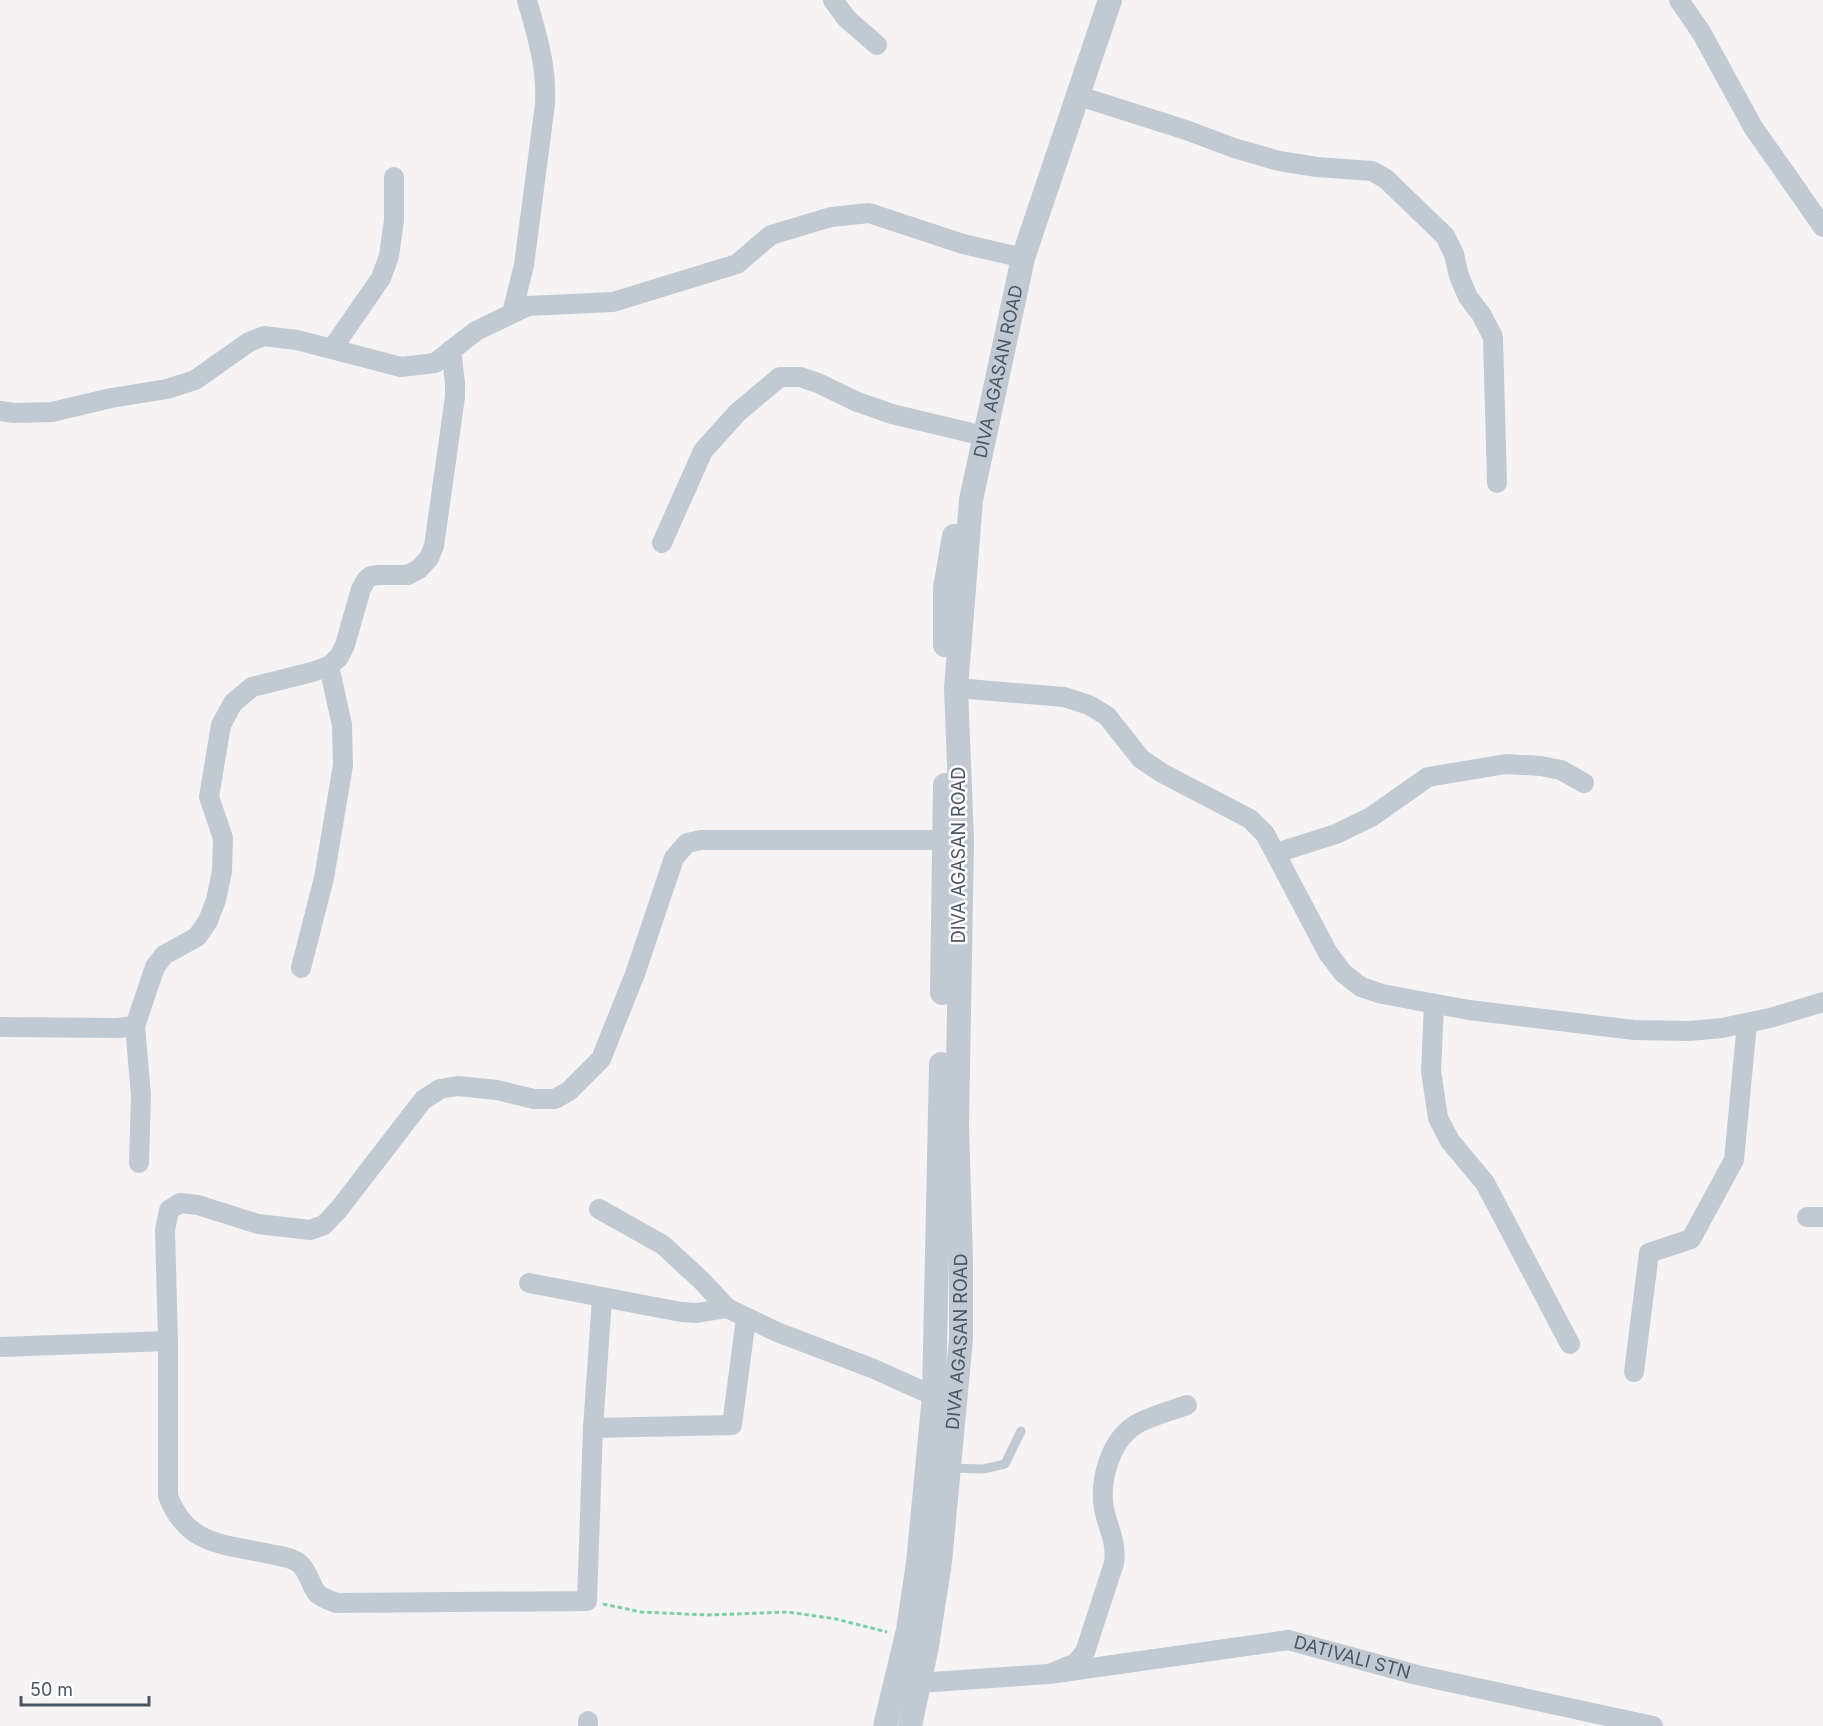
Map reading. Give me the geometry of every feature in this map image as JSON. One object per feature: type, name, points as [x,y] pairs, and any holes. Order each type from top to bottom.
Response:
[{"type":"street","points":[[512,313],[524,265],[545,104],[546,82],[543,56],[527,0]]},
{"type":"street","points":[[833,0],[847,19],[877,45]]},
{"type":"street","points":[[0,411],[52,412],[111,398],[167,389],[195,380],[249,342],[264,336],[297,340],[401,367],[435,363],[476,330],[528,306],[613,302],[737,264],[771,235],[831,217],[869,213],[963,244],[1017,256],[1095,0]]},
{"type":"street","name":"DIVA AGASAN ROAD","points":[[910,1726],[927,1646],[940,1562],[933,1523],[950,1468],[961,1317],[953,840],[956,688],[977,434],[1017,256],[1079,96],[1110,0]]},
{"type":"street","points":[[1679,0],[1701,32],[1753,128],[1823,227]]},
{"type":"street","points":[[1079,96],[1279,161],[1317,167],[1372,171],[1386,179],[1445,236],[1454,254],[1459,276],[1468,297],[1482,314],[1492,337],[1497,483]]},
{"type":"street","points":[[332,349],[381,278],[389,256],[394,220],[394,177]]},
{"type":"street","points":[[139,1162],[141,1095],[135,1026],[155,967],[164,955],[197,937],[208,921],[216,900],[222,871],[223,838],[209,797],[221,725],[233,704],[252,687],[329,666],[339,657],[366,580],[371,576],[379,575],[408,575],[419,569],[429,558],[434,546],[455,398],[451,350]]},
{"type":"street","points":[[662,543],[703,451],[737,413],[780,377],[800,377],[892,414],[977,434],[945,588],[953,840],[934,1396],[933,1523],[918,1563],[906,1637],[885,1726]]},
{"type":"street","points":[[301,968],[324,878],[343,765],[342,725],[329,666]]},
{"type":"street","points":[[956,688],[1064,697],[1089,705],[1107,716],[1141,759],[1162,773],[1250,819],[1265,834],[1328,953],[1343,973],[1361,987],[1382,994],[1469,1010],[1634,1030],[1689,1031],[1722,1028],[1823,1002]]},
{"type":"street","points":[[1276,853],[1336,834],[1371,817],[1428,777],[1506,764],[1541,766],[1561,770],[1584,783]]},
{"type":"street","points":[[602,1298],[594,1428],[588,1601],[336,1603],[323,1598],[316,1592],[300,1564],[288,1558],[214,1542],[192,1533],[174,1511],[168,1496],[165,1230],[169,1210],[180,1203],[198,1205],[258,1224],[310,1230],[324,1225],[339,1209],[423,1100],[440,1089],[458,1086],[487,1089],[534,1099],[555,1099],[569,1091],[601,1059],[631,984],[674,858],[687,843],[701,840],[953,840]]},
{"type":"street","points":[[1434,1004],[1431,1071],[1438,1118],[1450,1141],[1485,1183],[1570,1344]]},
{"type":"street","points":[[1634,1372],[1649,1253],[1691,1239],[1734,1160],[1747,1023]]},
{"type":"street","points":[[0,1027],[117,1028],[135,1026]]},
{"type":"street","points":[[599,1209],[663,1245],[727,1308],[956,1406]]},
{"type":"street","points":[[529,1283],[681,1312],[697,1313],[727,1308]]},
{"type":"street","points":[[594,1428],[732,1425],[746,1318]]},
{"type":"street","points":[[0,1347],[168,1341]]},
{"type":"street","points":[[918,1683],[1048,1674],[1076,1663],[1085,1652],[1114,1563],[1116,1550],[1114,1537],[1106,1518],[1102,1498],[1106,1472],[1115,1445],[1134,1425],[1187,1404]]},
{"type":"street","name":"DATIVALI STN","points":[[1048,1674],[1288,1640],[1417,1675],[1653,1726]]},
{"type":"lane","points":[[950,1468],[983,1469],[1005,1464],[1021,1431]]},
{"type":"path","points":[[588,1601],[641,1612],[708,1616],[788,1612],[836,1619],[906,1637]]}]
